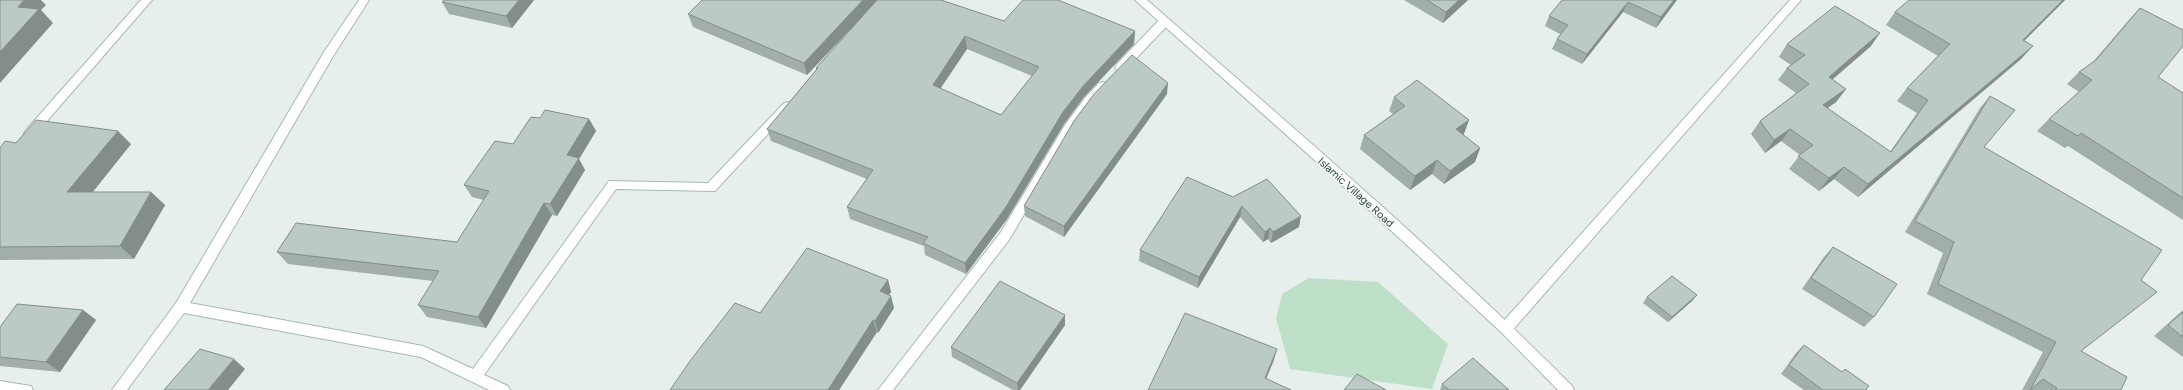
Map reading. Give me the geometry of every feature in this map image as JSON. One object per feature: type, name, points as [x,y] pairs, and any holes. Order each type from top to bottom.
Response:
[{"type":"street","points":[[24,140],[147,0]]},
{"type":"street","points":[[119,390],[181,307],[328,55],[364,0]]},
{"type":"street","name":"Islamic Village Road","points":[[1140,0],[1323,161],[1506,328],[1567,390]]},
{"type":"street","points":[[1506,328],[1796,0]]},
{"type":"street","points":[[885,390],[1005,236],[1068,128],[1089,101],[1164,22]]},
{"type":"street","points":[[475,377],[613,184],[711,188],[796,97]]},
{"type":"street","points":[[181,307],[423,352],[503,390]]},
{"type":"street","points":[[0,387],[26,390]]},
{"type":"green space","points":[[1309,278],[1378,282],[1448,344],[1432,389],[1290,369],[1276,318],[1282,294]]},
{"type":"building","points":[[0,0],[24,0],[18,7],[39,9],[0,52]]},
{"type":"building","points":[[444,0],[519,0],[506,16],[442,2]]},
{"type":"building","points":[[702,0],[863,0],[804,63],[688,14]]},
{"type":"building","points":[[877,0],[941,0],[1004,21],[1023,0],[1058,0],[1135,31],[1084,85],[1063,112],[1006,207],[965,263],[923,243],[928,237],[847,207],[873,170],[767,129],[818,68],[816,68]],"holes":[[[965,36],[1039,67],[1001,115],[933,85]]]},
{"type":"building","points":[[1427,0],[1459,0],[1446,12]]},
{"type":"building","points":[[1562,0],[1674,0],[1661,17],[1628,2],[1587,54],[1557,39],[1568,25],[1549,16]]},
{"type":"building","points":[[1909,0],[2063,0],[2023,40],[2033,46],[1868,184],[1844,167],[1829,178],[1798,156],[1813,145],[1790,129],[1774,140],[1760,121],[1809,84],[1787,68],[1805,55],[1787,44],[1835,6],[1880,33],[1829,77],[1846,89],[1823,105],[1891,152],[1928,100],[1907,88],[1950,44],[1895,12]]},
{"type":"building","points":[[2140,8],[2183,30],[2183,46],[2158,77],[2183,93],[2183,198],[2081,133],[2078,136],[2049,119],[2092,80],[2079,72],[2096,60]]},
{"type":"building","points":[[1132,55],[1168,83],[1064,226],[1024,206],[1074,121],[1094,94]]},
{"type":"building","points":[[1417,80],[1469,120],[1456,129],[1480,148],[1450,171],[1437,160],[1415,176],[1364,135],[1405,106],[1394,97]]},
{"type":"building","points":[[1990,96],[2015,110],[1984,147],[2162,250],[2141,280],[2157,292],[2081,351],[2127,377],[2121,390],[2055,390],[2057,388],[2043,379],[2030,390],[2056,342],[1938,284],[1954,242],[1915,221]]},
{"type":"building","points":[[545,110],[589,119],[567,155],[579,158],[550,204],[544,203],[478,317],[418,305],[439,271],[277,252],[296,223],[457,242],[489,191],[464,185],[495,141],[513,144],[531,117],[540,118]]},
{"type":"building","points":[[36,120],[118,131],[67,192],[151,192],[120,246],[0,247],[0,148],[5,141],[16,143]]},
{"type":"building","points":[[1187,177],[1233,197],[1267,179],[1301,216],[1273,232],[1270,228],[1265,232],[1242,206],[1199,277],[1140,250]]},
{"type":"building","points":[[1833,247],[1897,284],[1874,317],[1811,278]]},
{"type":"building","points":[[807,248],[888,280],[880,291],[891,296],[875,321],[873,320],[828,390],[670,390],[690,361],[735,303],[760,313]]},
{"type":"building","points":[[1672,276],[1697,295],[1672,317],[1647,297]]},
{"type":"building","points":[[1000,281],[1065,315],[1017,383],[951,347]]},
{"type":"building","points":[[17,304],[83,310],[46,362],[0,357],[0,327]]},
{"type":"building","points":[[2183,312],[2183,337],[2168,325]]},
{"type":"building","points":[[1185,313],[1277,349],[1265,378],[1291,390],[1148,390]]},
{"type":"building","points":[[1804,345],[1842,372],[1845,369],[1869,386],[1866,389],[1867,390],[1823,390],[1789,365]]},
{"type":"building","points":[[200,349],[234,359],[208,390],[164,390]]},
{"type":"building","points":[[1473,358],[1509,390],[1449,390],[1442,384]]},
{"type":"building","points":[[1357,374],[1386,390],[1344,390]]}]
